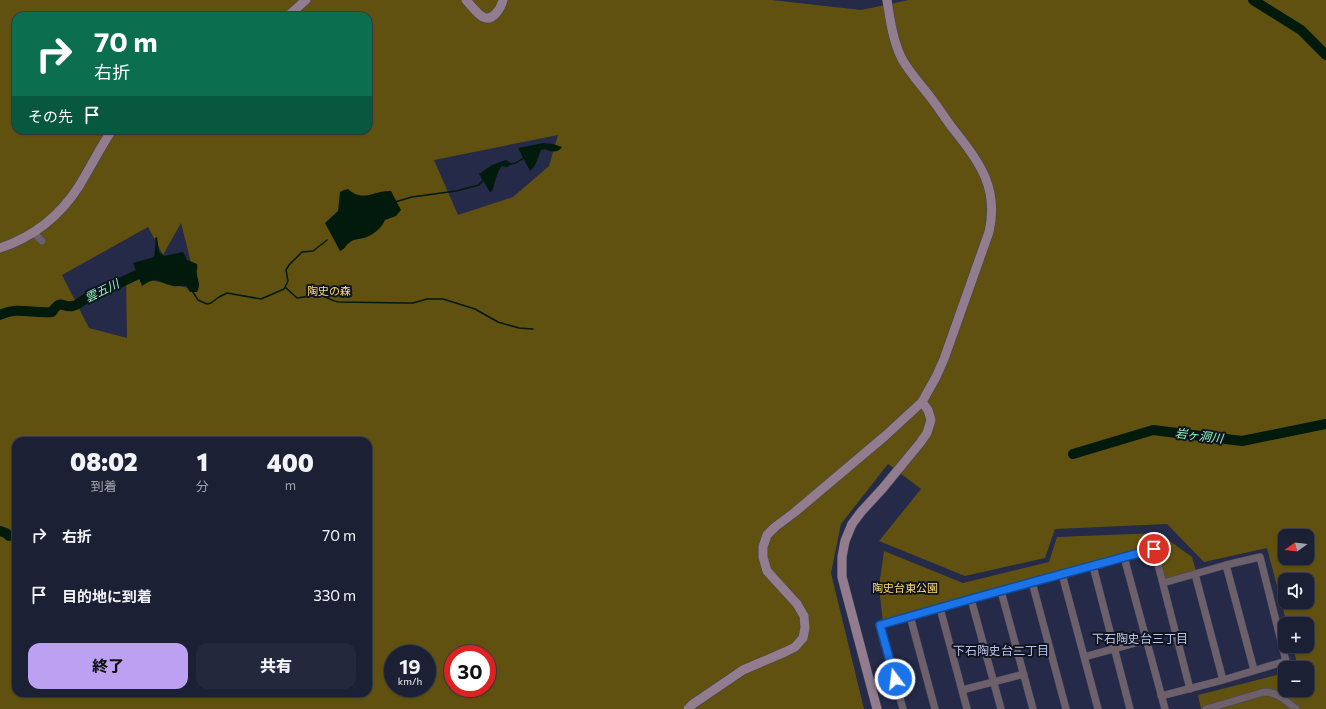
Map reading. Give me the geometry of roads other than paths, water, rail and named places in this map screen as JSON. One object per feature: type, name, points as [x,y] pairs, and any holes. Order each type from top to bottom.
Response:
[{"type":"street","points":[[292,12],[306,0]]},
{"type":"street","points":[[466,0],[482,17],[494,15],[500,10],[503,0]]},
{"type":"street","points":[[688,709],[743,670],[795,647],[802,638],[805,628],[804,616],[797,604],[767,572],[763,557],[763,547],[767,535],[885,436],[922,402],[944,359],[989,232],[992,197],[989,185],[974,156],[931,97],[919,84],[902,59],[896,45],[887,0]]},
{"type":"street","points":[[0,248],[13,244],[34,233],[63,207],[78,188],[110,134]]},
{"type":"street","points":[[34,233],[42,240]]},
{"type":"street","points":[[877,709],[842,577],[842,557],[845,541],[852,524],[927,433],[931,420],[928,410],[922,402]]},
{"type":"street","points":[[903,709],[880,625],[1001,590],[1154,549],[1190,689]]},
{"type":"street","points":[[1124,557],[1165,709]]},
{"type":"street","points":[[1161,696],[1223,680],[1286,661],[1260,558],[1226,565],[1163,583]]},
{"type":"street","points":[[1226,565],[1254,670]]},
{"type":"street","points":[[1093,566],[1130,709]]},
{"type":"street","points":[[1062,574],[1098,709]]},
{"type":"street","points":[[1195,574],[1223,680]]},
{"type":"street","points":[[1032,582],[1066,709]]},
{"type":"street","points":[[1001,590],[1033,709]]},
{"type":"street","points":[[971,599],[1000,709]]},
{"type":"street","points":[[940,608],[967,709]]},
{"type":"street","points":[[910,616],[935,709]]},
{"type":"street","points":[[1084,657],[1146,640]]},
{"type":"street","points":[[962,690],[1024,674]]},
{"type":"street","points":[[1206,709],[1264,692],[1277,694],[1296,709]]},
{"type":"waterway","points":[[1253,0],[1301,30],[1326,55]]},
{"type":"waterway","points":[[510,164],[516,163],[525,157]]},
{"type":"waterway","points":[[395,202],[412,197],[456,191],[479,185],[483,180]]},
{"type":"waterway","points":[[193,292],[198,300],[207,304],[227,293],[261,299],[284,289],[288,281],[286,270],[289,265],[302,252],[313,251],[327,240]]},
{"type":"waterway","name":"雲五川","points":[[0,315],[12,311],[52,312],[60,304],[69,306],[79,304],[87,298],[150,269]]},
{"type":"waterway","points":[[285,287],[297,298],[317,295],[339,302],[413,303],[427,299],[443,299],[475,309],[498,322],[519,328],[533,329]]},
{"type":"waterway","name":"岩ヶ洞川","points":[[1073,454],[1153,430],[1242,441],[1326,424]]},
{"type":"waterway","points":[[0,531],[9,536]]},
{"type":"district","name":"下石陶史台三丁目","points":[[1140,639]]},
{"type":"district","name":"下石陶史台二丁目","points":[[1001,651]]},
{"type":"park label","name":"陶史の森","points":[[329,291]]},
{"type":"park label","name":"陶史台東公園","points":[[905,588]]}]
